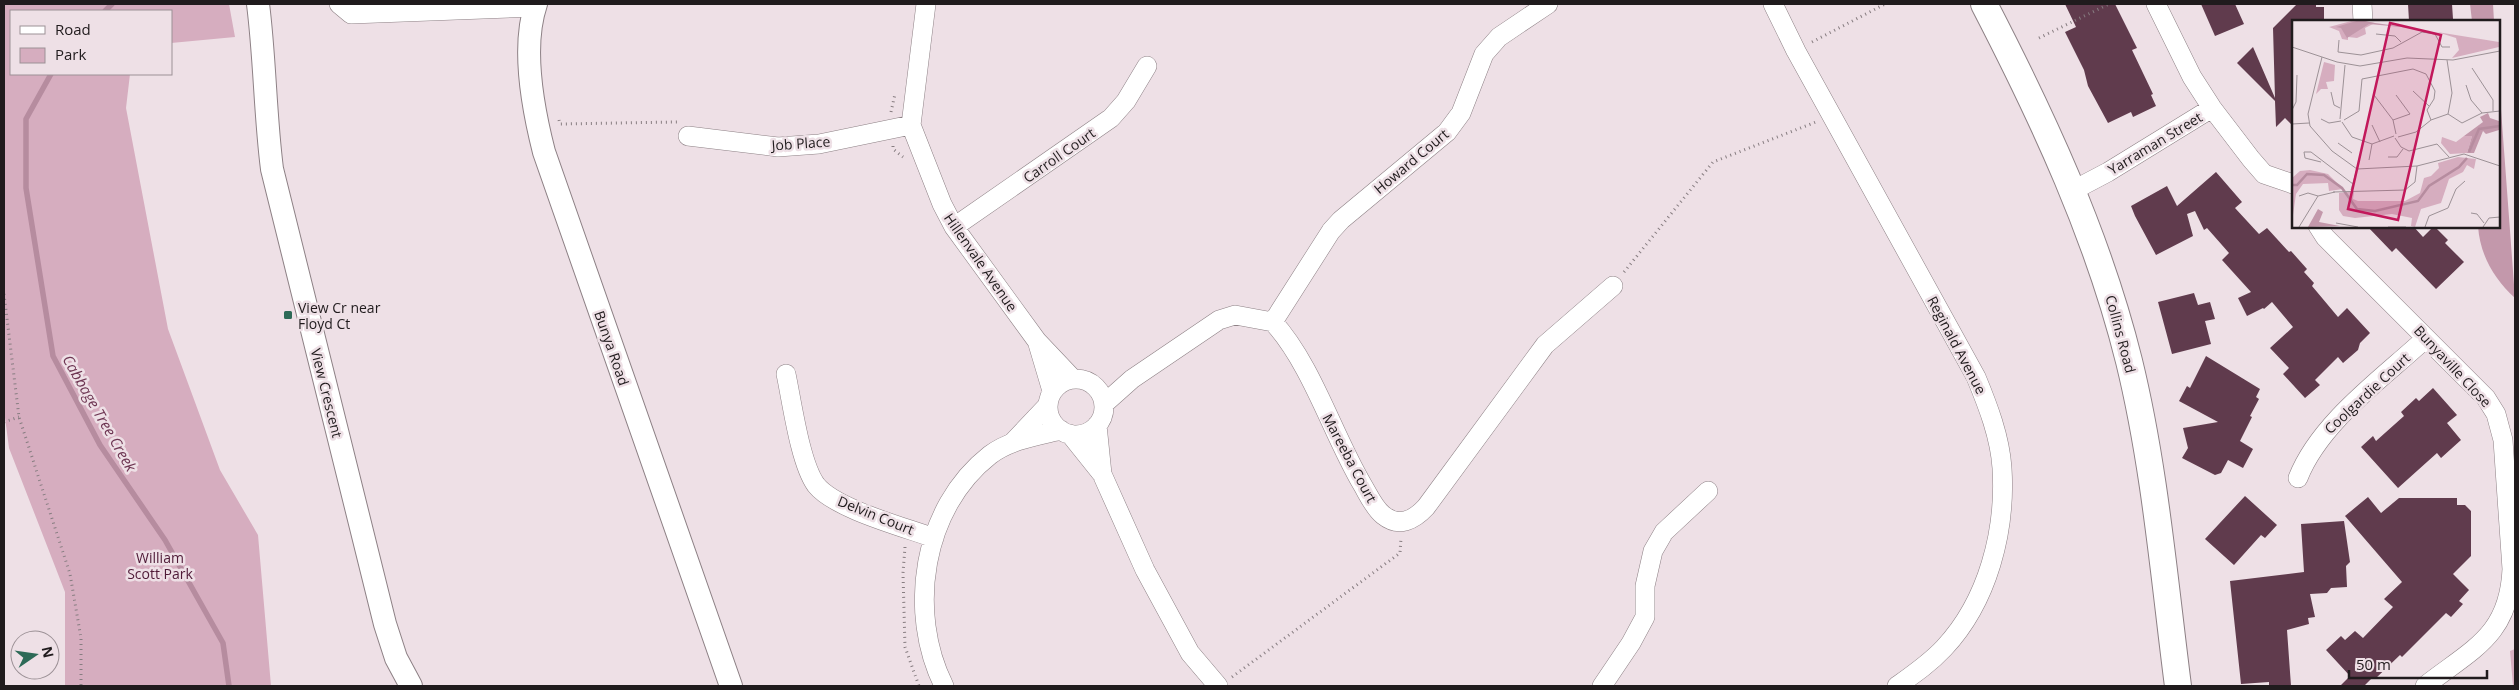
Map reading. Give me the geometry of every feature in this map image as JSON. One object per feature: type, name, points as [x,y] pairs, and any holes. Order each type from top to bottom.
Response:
[{"type":"main road","name":"Collins Road","points":[[1984,4],[2072,192],[2103,272],[2140,410],[2151,470],[2178,686]]},
{"type":"street","name":"View Crescent","points":[[258,4],[272,169],[385,624],[396,658],[411,686]]},
{"type":"street","points":[[339,4],[351,14],[535,5]]},
{"type":"street","name":"Hillenvale Avenue","points":[[926,4],[912,125],[942,204],[954,227],[1037,341],[1073,378]]},
{"type":"street","name":"Howard Court","points":[[1273,322],[1332,231],[1342,220],[1440,140],[1454,125],[1484,54],[1499,37],[1548,4]]},
{"type":"street","name":"Reginald Avenue","points":[[1773,4],[1796,51],[1976,377],[1996,433],[2002,467],[2001,512],[1997,541],[1983,588],[1970,613],[1944,648],[1926,665],[1897,686]]},
{"type":"street","name":"Yarraman Street","points":[[2072,192],[2212,108],[2192,77],[2156,4]]},
{"type":"street","points":[[2362,4],[2363,20]]},
{"type":"street","name":"Bunya Road","points":[[535,5],[530,58],[532,97],[544,152],[731,686]]},
{"type":"street","name":"Carroll Court","points":[[954,227],[1112,118],[1126,101],[1147,66]]},
{"type":"street","points":[[2212,108],[2264,174],[2292,184]]},
{"type":"street","name":"Job Place","points":[[688,136],[778,147],[819,144],[912,125]]},
{"type":"street","name":"Bunyaville Close","points":[[2319,228],[2325,236],[2486,398],[2498,420],[2503,440],[2512,569],[2511,592],[2507,606],[2490,635],[2425,686]]},
{"type":"street","points":[[1403,523],[1414,518],[1426,507],[1545,345],[1613,286]]},
{"type":"street","points":[[1104,404],[1132,379],[1219,320],[1235,315],[1273,322]]},
{"type":"street","name":"Mareeba Court","points":[[1273,322],[1297,354],[1354,470],[1376,507],[1390,520],[1403,523]]},
{"type":"street","name":"Coolgardie Court","points":[[2298,478],[2305,460],[2330,426],[2426,338]]},
{"type":"street","name":"Hillenvale Avenue","points":[[1037,341],[1050,398]]},
{"type":"street","name":"Delvin Court","points":[[786,374],[807,465],[816,484],[839,503],[934,538]]},
{"type":"street","points":[[944,686],[933,664],[925,623],[923,586],[934,538],[947,507],[966,477],[991,455],[1013,442],[1065,381],[1073,378],[1084,380],[1095,386],[1104,404],[1102,415],[1097,425],[1085,433],[1065,432],[1013,442]]},
{"type":"street","points":[[1095,386],[1132,379]]},
{"type":"street","points":[[1050,398],[1053,424],[1065,432],[1102,474],[1158,594],[1190,652],[1223,683]]},
{"type":"street","points":[[1097,425],[1102,474]]},
{"type":"street","points":[[1602,686],[1631,643],[1645,617],[1645,586],[1653,551],[1664,532],[1708,491]]},
{"type":"path","points":[[1796,51],[1884,4]]},
{"type":"path","points":[[2039,38],[2109,4]]},
{"type":"path","points":[[895,91],[891,110],[893,149],[903,155],[906,164]]},
{"type":"path","points":[[558,115],[560,124],[678,122],[688,136]]},
{"type":"path","points":[[1613,286],[1713,162],[1833,116]]},
{"type":"path","points":[[4,294],[19,416],[70,574],[81,638],[80,686]]},
{"type":"path","points":[[4,422],[19,416]]},
{"type":"path","points":[[1223,683],[1400,553],[1403,523]]},
{"type":"path","points":[[904,527],[906,556],[903,573],[905,647],[919,686]]},
{"type":"green space","name":"William Scott Park","points":[[4,4],[229,4],[235,37],[172,43],[172,10],[10,10],[10,75],[130,75],[126,108],[168,329],[220,470],[258,535],[271,686],[65,686],[65,592],[9,448],[4,410]]},
{"type":"green space","points":[[2515,649],[2515,686],[2513,686],[2510,651]]},
{"type":"shaded area","points":[[2470,4],[2493,4],[2494,20],[2472,20]]},
{"type":"shaded area","points":[[2499,82],[2515,298],[2507,291],[2489,266],[2479,237],[2478,228],[2499,228]]},
{"type":"building","points":[[2065,4],[2115,4],[2137,48],[2132,50],[2153,94],[2151,95],[2156,106],[2133,117],[2131,112],[2108,123],[2088,86],[2084,70],[2065,32],[2076,27]]},
{"type":"building","points":[[2201,4],[2235,4],[2244,24],[2215,36]]},
{"type":"building","points":[[2297,4],[2316,4],[2316,7],[2324,7],[2324,20],[2292,20],[2292,125],[2285,118],[2276,127],[2275,101],[2237,63],[2253,47],[2275,98],[2273,28]]},
{"type":"building","points":[[2408,4],[2452,4],[2453,19],[2409,20]]},
{"type":"building","points":[[2216,172],[2242,202],[2235,208],[2259,234],[2267,228],[2289,252],[2291,251],[2307,269],[2304,272],[2314,283],[2312,286],[2338,317],[2347,308],[2370,333],[2360,343],[2358,350],[2343,363],[2338,357],[2315,380],[2320,385],[2305,398],[2283,374],[2289,368],[2270,348],[2293,327],[2272,302],[2264,309],[2247,316],[2238,298],[2251,292],[2222,260],[2229,253],[2207,228],[2204,230],[2195,211],[2187,214],[2193,236],[2156,255],[2131,206],[2167,186],[2177,206]]},
{"type":"building","points":[[2369,228],[2415,228],[2423,237],[2432,228],[2436,228],[2448,240],[2445,243],[2464,262],[2436,289],[2396,248],[2392,252]]},
{"type":"building","points":[[2194,293],[2198,305],[2210,302],[2215,319],[2205,321],[2211,344],[2172,354],[2158,302]]},
{"type":"building","points":[[2206,356],[2260,389],[2256,397],[2259,399],[2240,441],[2253,449],[2243,468],[2228,460],[2221,473],[2215,475],[2182,458],[2188,448],[2183,428],[2218,422],[2179,401],[2187,386],[2190,388]]},
{"type":"building","points":[[2433,388],[2457,415],[2447,423],[2461,440],[2441,458],[2437,453],[2398,488],[2361,447],[2373,436],[2376,441],[2404,416],[2401,412],[2416,398],[2419,401]]},
{"type":"building","points":[[2245,496],[2277,525],[2265,538],[2261,535],[2234,565],[2205,539]]},
{"type":"building","points":[[2368,497],[2381,513],[2399,498],[2457,498],[2457,505],[2465,505],[2471,511],[2471,556],[2453,574],[2469,590],[2459,601],[2463,604],[2451,617],[2446,613],[2402,657],[2400,655],[2375,679],[2373,677],[2364,686],[2340,686],[2350,676],[2326,650],[2341,636],[2345,640],[2355,631],[2363,638],[2393,607],[2384,599],[2402,582],[2345,516]]},
{"type":"building","points":[[2344,521],[2350,562],[2346,566],[2347,587],[2331,588],[2327,593],[2310,594],[2315,617],[2308,618],[2309,624],[2287,630],[2291,686],[2269,686],[2269,682],[2241,684],[2230,581],[2304,572],[2301,524]]},
{"type":"waterway","name":"Cabbage Tree Creek","points":[[106,10],[112,4]]},
{"type":"waterway","name":"Cabbage Tree Creek","points":[[50,75],[26,119],[26,188],[53,356],[100,445],[165,540],[223,643],[229,686]]},
{"type":"place","name":"View Cr near Floyd Ct","points":[[288,315]]}]
